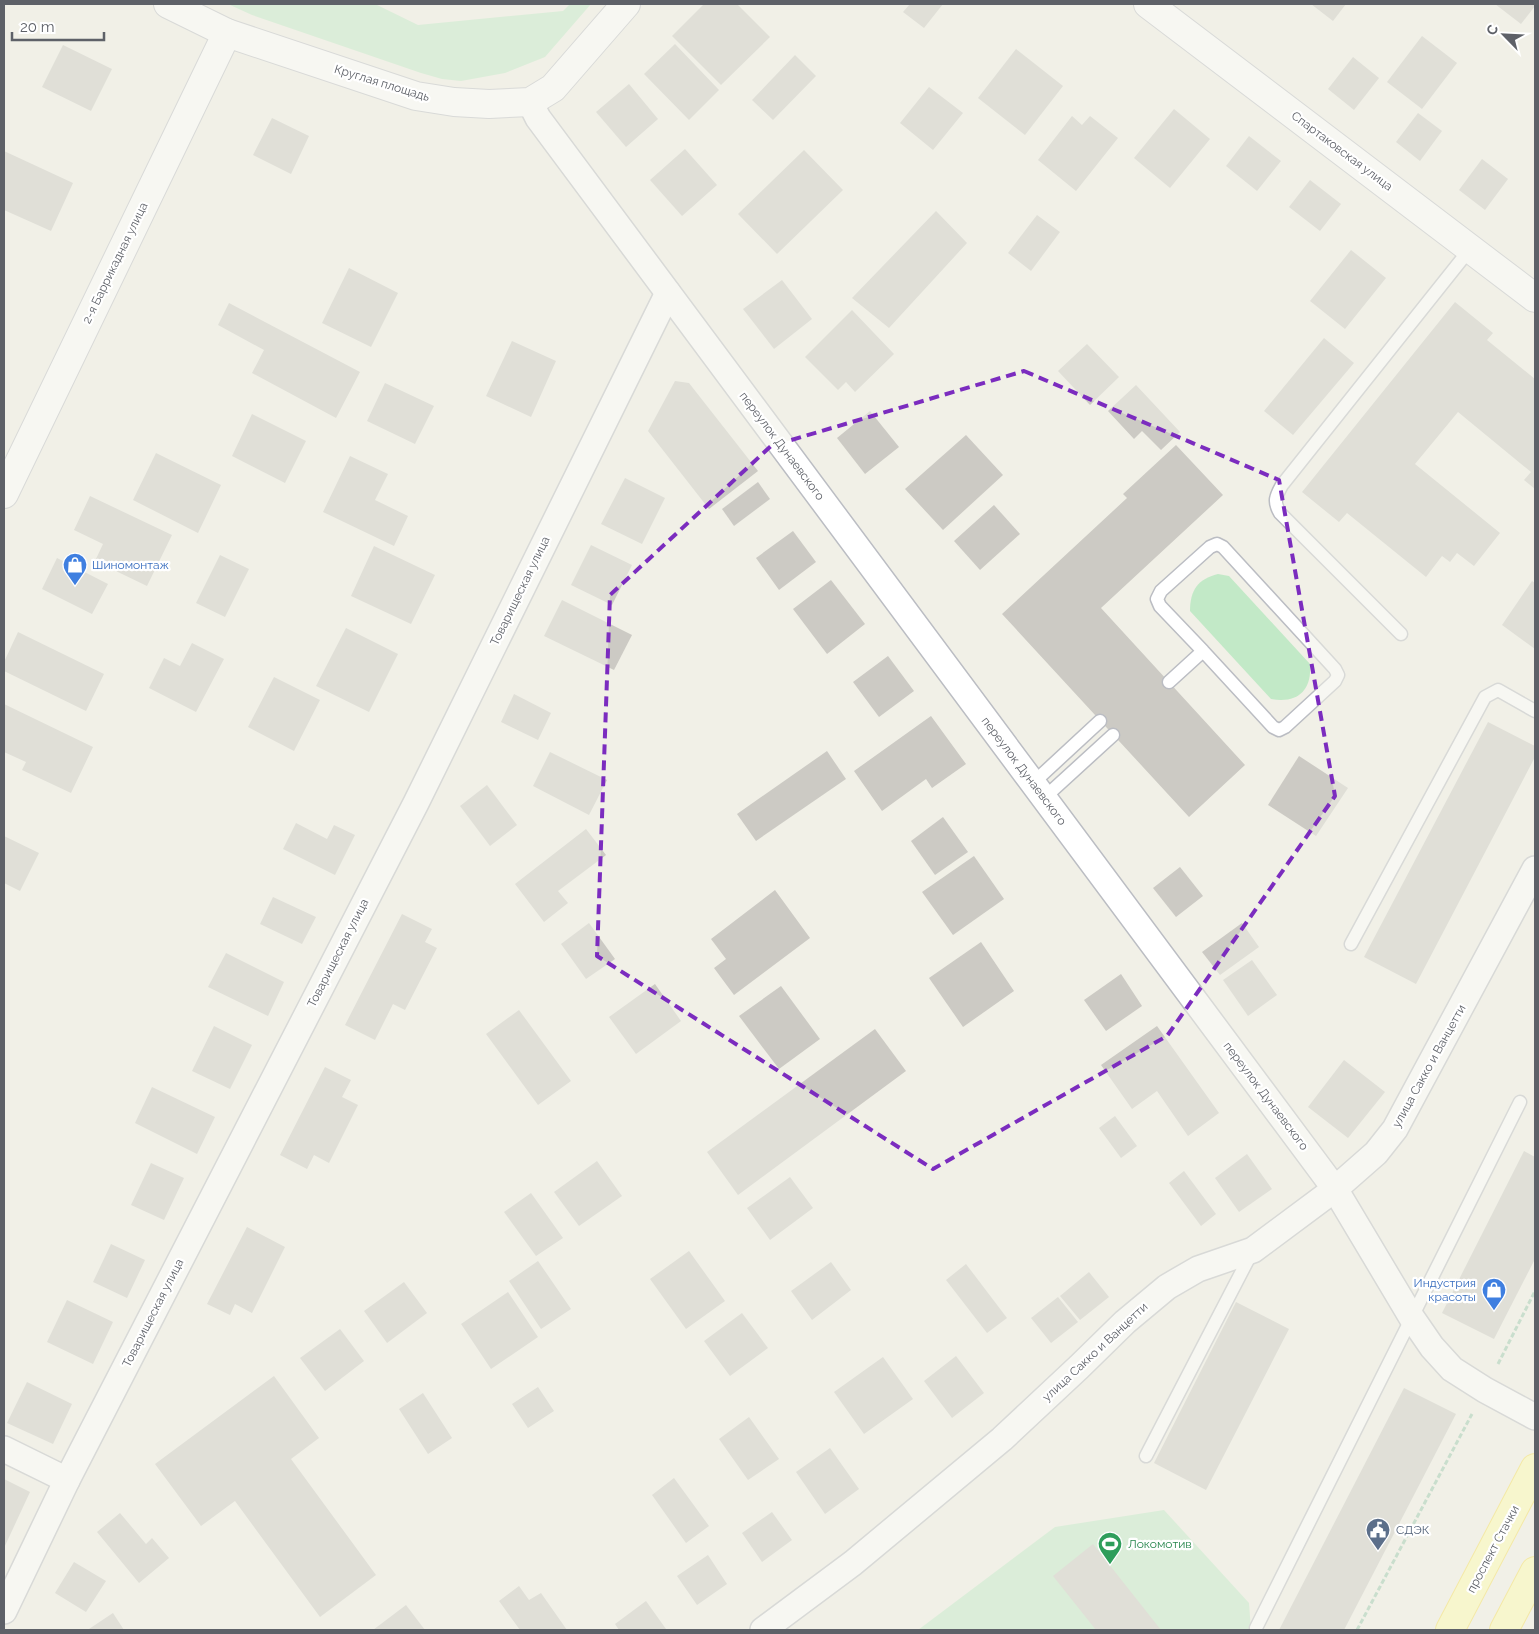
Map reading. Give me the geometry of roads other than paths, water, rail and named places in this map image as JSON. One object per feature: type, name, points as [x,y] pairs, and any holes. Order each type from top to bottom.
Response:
[{"type":"main road","name":"проспект Стачки","points":[[1450,1630],[1535,1468]]},
{"type":"main road","points":[[1504,1630],[1535,1571]]},
{"type":"street","name":"Круглая площадь","points":[[168,4],[227,33],[416,96],[454,102],[489,104],[530,102],[553,88],[626,4]]},
{"type":"street","name":"Спартаковская улица","points":[[1148,4],[1535,298]]},
{"type":"street","name":"2-я Баррикадная улица","points":[[5,487],[227,33]]},
{"type":"street","name":"переулок Дунаевского","points":[[530,102],[538,118],[1335,1189],[1412,1318],[1432,1347],[1452,1369],[1485,1390],[1535,1417]]},
{"type":"street","name":"Товарищеская улица","points":[[4,1611],[67,1480],[416,803],[668,293]]},
{"type":"street","name":"улица Сакко и Ванцетти","points":[[764,1630],[853,1563],[1002,1439],[1125,1322],[1166,1288],[1198,1269],[1254,1250],[1335,1189],[1376,1153],[1395,1129],[1535,869]]},
{"type":"street","points":[[4,1449],[67,1480]]},
{"type":"lane","points":[[1401,634],[1280,514],[1276,506],[1276,495],[1470,249]]},
{"type":"lane","points":[[1217,544],[1230,554],[1335,669],[1338,676],[1286,727],[1279,730],[1272,727],[1203,652],[1160,606],[1158,599],[1161,591],[1210,546],[1217,544]]},
{"type":"lane","points":[[1169,682],[1203,652]]},
{"type":"lane","points":[[1351,944],[1485,697],[1498,690],[1535,711]]},
{"type":"lane","points":[[1039,790],[1100,721]]},
{"type":"lane","points":[[1039,790],[1113,735]]},
{"type":"lane","points":[[1256,1628],[1520,1102]]},
{"type":"lane","points":[[1146,1456],[1254,1250]]},
{"type":"place","name":"Шиномонтаж","points":[[75,586]]},
{"type":"place","name":"Индустрия красоты","points":[[1494,1311]]},
{"type":"place","name":"СДЭК","points":[[1378,1551]]},
{"type":"place","name":"Локомотив","points":[[1110,1565]]}]
